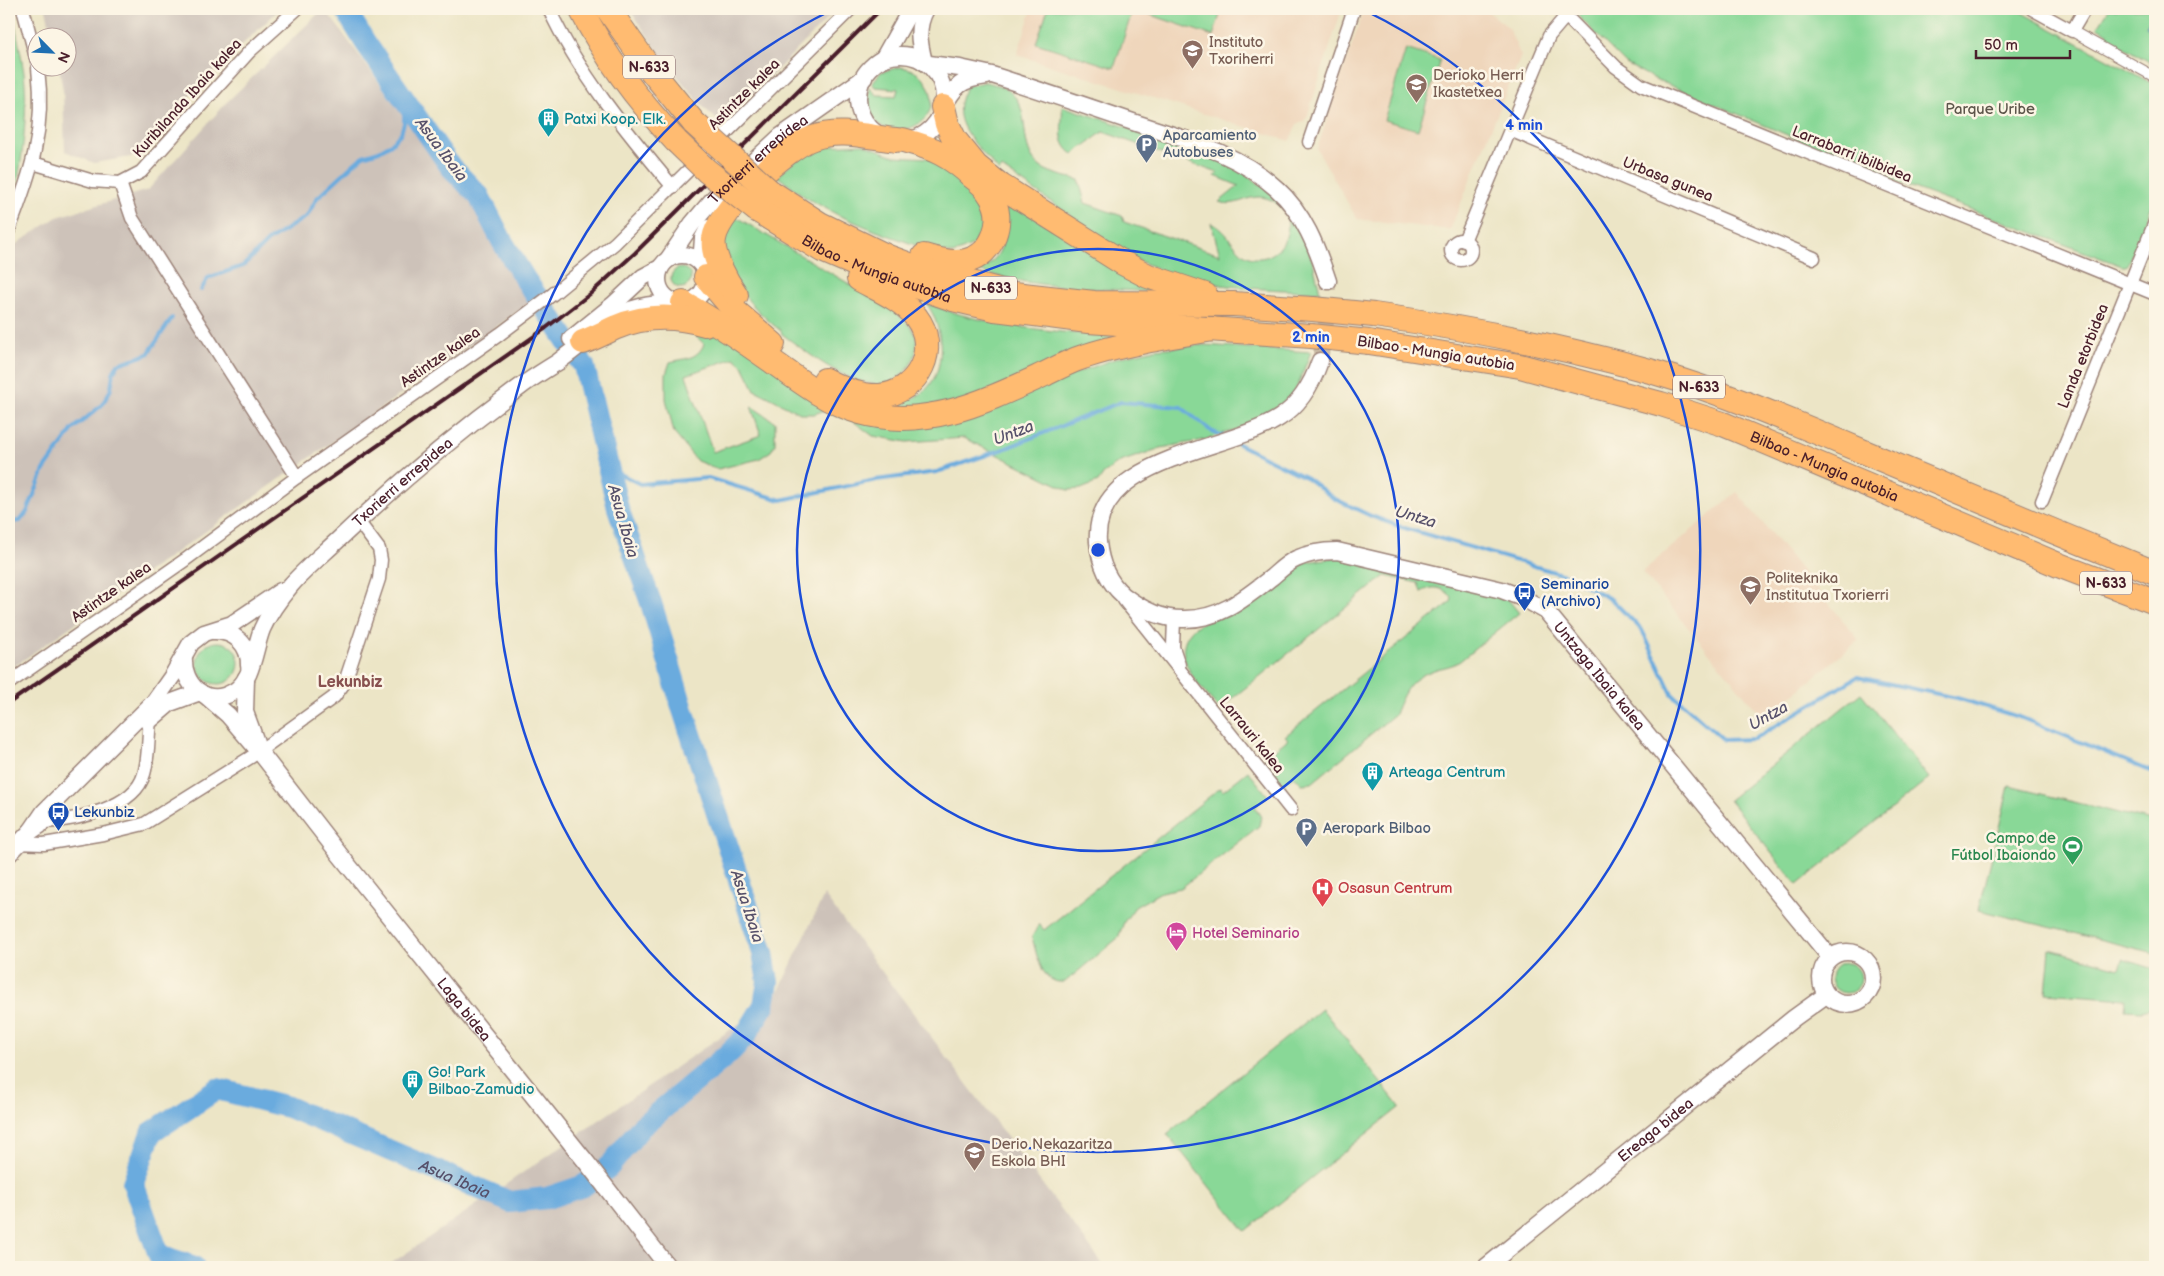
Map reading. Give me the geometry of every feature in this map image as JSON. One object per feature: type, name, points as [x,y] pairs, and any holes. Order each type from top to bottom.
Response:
[{"type":"highway","name":"Bilbao - Mungia autobia","points":[[581,9],[647,110],[707,171],[767,195],[880,254],[926,272],[1014,294],[1094,302],[1233,304],[1374,315],[1528,342],[1651,372],[1771,412],[2008,514],[2155,573]]},
{"type":"highway","name":"N-633","points":[[608,9],[645,62],[694,123],[767,195]]},
{"type":"highway","points":[[943,108],[947,124],[955,140],[976,166],[1001,186],[1123,264],[1148,276],[1233,304]]},
{"type":"highway","points":[[765,338],[754,317],[734,293],[721,271],[713,241],[718,225],[725,213],[772,166],[797,146],[814,138],[848,133],[892,138],[946,154],[992,196],[998,220],[991,244],[976,257],[954,262],[904,250],[870,237],[825,215],[767,195]]},
{"type":"highway","name":"Bilbao - Mungia autobia","points":[[767,195],[822,250],[910,285],[953,299],[996,309],[1088,321],[1311,336],[1369,342],[1520,366],[1661,404],[1723,424],[2056,564],[2155,602]]},
{"type":"highway","points":[[704,270],[731,307],[765,338],[834,385],[863,394],[879,396],[891,394],[905,387],[916,378],[923,366],[927,352],[926,338],[916,318],[909,309],[889,295],[848,273],[822,250]]},
{"type":"highway","points":[[679,303],[731,332],[810,388],[834,401],[860,412],[906,418],[930,417],[956,411],[991,399],[1081,358],[1121,345],[1212,329]]},
{"type":"highway","points":[[580,340],[635,320],[661,317],[690,320],[731,332]]},
{"type":"street","points":[[23,9],[28,28]]},
{"type":"street","name":"Kuribilanda Ibaia kalea","points":[[120,184],[141,172],[249,52],[297,9]]},
{"type":"street","points":[[549,9],[572,51],[596,87],[634,140],[673,187]]},
{"type":"street","name":"Astintze kalea","points":[[9,683],[185,560],[298,477],[492,340],[553,294],[615,244],[851,9]]},
{"type":"street","points":[[911,9],[883,59],[872,67],[864,78],[859,94],[861,112],[870,126],[892,138],[918,137],[931,128],[959,84],[974,77],[992,75]]},
{"type":"street","points":[[926,9],[918,29],[919,44],[926,63],[940,78],[944,94],[943,108]]},
{"type":"street","points":[[1309,142],[1354,9]]},
{"type":"street","points":[[2032,9],[2155,77]]},
{"type":"street","points":[[2072,31],[2085,9]]},
{"type":"street","points":[[1464,241],[1549,36],[1562,12]]},
{"type":"street","name":"Larrabarri ibilbidea","points":[[1562,12],[1616,67],[1641,85],[2155,294]]},
{"type":"street","points":[[883,59],[904,55],[926,63],[992,75],[1190,141],[1243,163],[1278,190],[1294,208],[1316,245],[1328,281]]},
{"type":"street","points":[[9,230],[33,164],[42,96],[40,78]]},
{"type":"street","name":"Txorierri errepidea","points":[[580,340],[643,277],[664,263],[692,224],[715,197],[780,136],[864,78]]},
{"type":"street","name":"Txorierri errepidea","points":[[704,270],[703,238],[717,214],[777,156],[803,136],[828,126],[842,124],[892,138]]},
{"type":"street","name":"Urbasa gunea","points":[[1510,130],[1814,258]]},
{"type":"street","points":[[33,164],[93,181],[120,184],[132,218],[298,477]]},
{"type":"street","name":"Landa etorbidea","points":[[2042,501],[2155,222]]},
{"type":"street","points":[[682,254],[690,256],[704,270],[704,290],[689,302],[679,303],[665,297],[661,292],[657,280],[664,263],[682,254]]},
{"type":"street","name":"Txorierri errepidea","points":[[12,847],[31,831],[46,822],[150,720],[170,703],[203,693],[224,696],[241,686],[248,675],[262,628],[272,610],[292,584],[396,486],[557,357],[614,318],[634,308],[648,304],[679,303]]},
{"type":"street","points":[[1187,680],[1115,588],[1106,573],[1100,556],[1100,521],[1107,500],[1137,474],[1254,431],[1280,418],[1299,402],[1312,382],[1320,362]]},
{"type":"street","points":[[12,847],[44,844],[103,834],[144,824],[259,751],[334,697],[345,682],[379,579],[381,560],[379,549],[358,521]]},
{"type":"street","name":"Untzaga Ibaia kalea","points":[[1115,588],[1135,604],[1164,617],[1198,618],[1228,609],[1292,561],[1305,555],[1336,551],[1502,590],[1524,598],[1546,611],[1830,957]]},
{"type":"street","name":"Txorierri errepidea","points":[[31,831],[44,812],[154,702],[191,642],[204,633],[232,624],[292,584]]},
{"type":"street","points":[[1174,618],[1173,647],[1176,659],[1187,680]]},
{"type":"street","points":[[212,631],[228,632],[241,641],[248,655],[246,712],[259,751]]},
{"type":"street","points":[[184,656],[186,675],[190,683],[228,715],[259,751]]},
{"type":"street","name":"Larrauri kalea","points":[[1187,680],[1290,810]]},
{"type":"street","points":[[46,822],[74,820],[123,801],[137,789],[144,774],[150,720]]},
{"type":"street","name":"Laga bidea","points":[[259,751],[668,1267]]},
{"type":"street","points":[[1844,951],[1860,955],[1866,960],[1871,968],[1873,977],[1872,986],[1867,994],[1852,1004],[1842,1004],[1826,995],[1822,988],[1821,971],[1830,957],[1844,951]]},
{"type":"street","name":"Ereaga bidea","points":[[1486,1267],[1794,1018],[1826,995]]},
{"type":"shaded area","points":[[46,9],[280,9],[212,73],[131,157],[94,163],[65,151],[61,78],[78,78],[78,28],[50,28]]},
{"type":"shaded area","points":[[325,9],[407,121],[485,214],[523,285],[534,300],[9,670],[9,249],[57,217],[148,190],[228,101]]},
{"type":"shaded area","points":[[629,9],[837,9],[723,125],[702,106],[665,61]]},
{"type":"shaded area","name":"Instituto Txoriherri","points":[[1032,9],[1342,9],[1307,117],[1303,122],[1297,124],[1290,141],[1017,55]]},
{"type":"shaded area","name":"Derioko Herri Ikastetxea","points":[[1364,9],[1485,9],[1508,27],[1521,56],[1450,230],[1357,219],[1317,149]]},
{"type":"shaded area","name":"Politeknika Institutua Txorierri","points":[[1737,492],[1859,640],[1764,719],[1642,572]]},
{"type":"shaded area","points":[[824,895],[1105,1267],[386,1267],[775,999]]},
{"type":"green space","points":[[9,9],[12,9],[23,65],[25,127],[17,184],[9,218]]},
{"type":"green space","points":[[1048,9],[1133,9],[1114,68],[1036,43]]},
{"type":"green space","points":[[1150,9],[1222,9],[1213,36],[1148,14]]},
{"type":"green space","name":"Parque Uribe","points":[[1571,9],[2015,9],[2155,85],[2155,198],[2129,261],[2126,266],[2122,266],[1903,184],[1655,79],[1626,64]]},
{"type":"green space","points":[[2109,9],[2155,9],[2155,65],[2106,37],[2108,33],[2098,27]]},
{"type":"green space","points":[[1406,49],[1440,60],[1418,130],[1384,120]]},
{"type":"green space","points":[[900,67],[920,75],[928,86],[932,103],[927,116],[916,125],[903,130],[889,129],[877,122],[870,109],[870,88],[877,95],[896,96],[898,89],[875,87],[872,83],[881,72]]},
{"type":"green space","points":[[985,82],[1005,88],[1017,100],[1024,120],[1026,141],[1034,160],[1046,170],[1079,180],[1085,203],[1122,216],[1124,222],[1220,255],[1211,223],[1224,232],[1238,249],[1248,257],[1266,257],[1275,252],[1282,244],[1286,235],[1288,225],[1286,215],[1280,206],[1271,200],[1257,197],[1226,204],[1219,202],[1239,186],[1215,176],[1218,173],[1103,132],[1073,154],[1067,149],[1062,138],[1062,106],[1209,154],[1236,167],[1276,196],[1302,234],[1313,262],[1320,292],[1221,285],[1163,271],[1132,258],[1002,168],[999,172],[974,143],[962,122],[959,111],[961,99],[967,86]]},
{"type":"green space","points":[[863,144],[894,156],[928,158],[947,166],[985,201],[988,216],[986,233],[978,243],[953,254],[918,246],[838,215],[805,197],[777,176],[811,147]]},
{"type":"green space","points":[[1002,199],[1155,287],[1155,292],[1044,284],[1001,277],[979,271],[996,257],[1001,249],[1004,231]]},
{"type":"green space","points":[[736,217],[895,311],[914,331],[917,343],[912,362],[907,370],[900,377],[883,384],[861,381],[825,365],[782,334],[757,310],[743,293],[726,266],[722,236]]},
{"type":"green space","points":[[677,268],[685,268],[691,274],[691,282],[685,288],[677,288],[671,282],[671,274]]},
{"type":"green space","points":[[926,303],[972,318],[996,323],[1116,337],[962,402],[899,407],[922,393],[936,374],[939,362],[940,336],[937,324]]},
{"type":"green space","points":[[686,314],[873,421],[1013,401],[1066,377],[1117,358],[1155,349],[1203,345],[1311,352],[1297,387],[1287,399],[1271,411],[1243,427],[1204,440],[1161,448],[1120,462],[1105,472],[1098,482],[1081,489],[1068,490],[964,438],[907,442],[873,436],[853,421],[822,411],[814,414],[802,414],[755,390],[742,364],[734,358],[686,375],[713,452],[761,435],[751,406],[775,422],[775,444],[771,451],[759,459],[718,469],[697,461],[674,433],[666,399],[666,374],[670,362],[694,356],[704,344],[674,315]]},
{"type":"green space","points":[[1338,557],[1507,598],[1519,613],[1460,661],[1420,676],[1406,691],[1395,714],[1312,783],[1302,784],[1294,776],[1281,786],[1261,761],[1288,739],[1285,736],[1451,602],[1452,597],[1438,588],[1430,588],[1421,592],[1418,583],[1385,576],[1219,709],[1203,691],[1189,670],[1184,648],[1187,637],[1195,627],[1295,567],[1307,562]]},
{"type":"green space","points":[[214,642],[222,642],[233,648],[239,663],[233,678],[222,684],[214,684],[203,678],[197,667],[197,659],[203,648]]},
{"type":"green space","points":[[1861,693],[1929,778],[1797,885],[1729,800]]},
{"type":"green space","points":[[1248,771],[1268,796],[1255,807],[1261,817],[1259,826],[1181,888],[1161,892],[1135,907],[1124,922],[1118,938],[1065,982],[1057,982],[1050,979],[1045,974],[1038,960],[1032,937],[1039,924],[1044,930],[1220,788],[1223,791]]},
{"type":"green space","name":"Campo de Fútbol Ibaiondo","points":[[2009,786],[2155,822],[2155,953],[1979,910]]},
{"type":"green space","points":[[2050,949],[2119,968],[2122,959],[2155,969],[2155,1008],[2141,1011],[2125,1010],[2126,999],[2046,993]]},
{"type":"green space","points":[[1846,963],[1857,967],[1861,978],[1857,989],[1846,993],[1835,989],[1831,978],[1835,967]]},
{"type":"green space","points":[[1322,1009],[1400,1107],[1245,1231],[1167,1134]]},
{"type":"water","points":[[2155,11],[2155,32],[2146,26]]},
{"type":"waterway","name":"Asua Ibaia","points":[[194,1267],[159,1255],[133,1183],[151,1133],[217,1089],[288,1107],[510,1202],[547,1198],[583,1186],[609,1167],[641,1127],[727,1055],[744,1038],[764,1005],[768,982],[763,953],[683,710],[652,606],[618,508],[584,366],[525,279],[502,241],[479,196],[450,166],[365,42],[345,9]]},
{"type":"waterway","points":[[201,290],[208,278],[243,266],[268,241],[307,216],[317,198],[363,156],[379,151],[391,144],[401,133],[404,123],[404,99]]},
{"type":"waterway","points":[[9,522],[20,521],[27,512],[44,470],[73,429],[102,405],[111,389],[113,373],[118,364],[148,354],[172,318]]},
{"type":"waterway","name":"Untza","points":[[607,467],[640,484],[708,478],[781,500],[876,480],[937,472],[1004,449],[1121,402],[1181,407],[1211,431],[1223,436]]},
{"type":"waterway","name":"Untza","points":[[1236,443],[1307,478],[1333,498],[1371,516],[1401,527],[1568,576],[1612,600],[1642,630],[1672,694],[1724,740],[1754,739],[1857,677],[1957,698],[2022,718],[2155,773]]},
{"type":"tunnel","points":[[1320,361],[1326,322],[1328,281]]},
{"type":"railway","points":[[9,703],[546,328],[590,294],[635,253],[881,9]]},
{"type":"place","name":"Instituto Txoriherri","points":[[1193,70]]},
{"type":"place","name":"Derioko Herri Ikastetxea","points":[[1417,103]]},
{"type":"place","name":"Patxi Koop. Elk.","points":[[548,138]]},
{"type":"place","name":"Aparcamiento Autobuses","points":[[1147,163]]},
{"type":"place","name":"Politeknika Institutua Txorierri","points":[[1750,606]]},
{"type":"place","name":"Seminario (Archivo)","points":[[1525,612]]},
{"type":"place","name":"Arteaga Centrum","points":[[1373,791]]},
{"type":"place","name":"Lekunbiz","points":[[58,831]]},
{"type":"place","name":"Aeropark Bilbao","points":[[1307,847]]},
{"type":"place","name":"Campo de Fútbol Ibaiondo","points":[[2072,866]]},
{"type":"place","name":"Osasun Centrum","points":[[1322,907]]},
{"type":"place","name":"Hotel Seminario","points":[[1176,952]]},
{"type":"place","name":"Go! Park Bilbao-Zamudio","points":[[412,1100]]},
{"type":"place","name":"Derio Nekazaritza Eskola BHI","points":[[975,1172]]},
{"type":"district","name":"Lekunbiz","points":[[350,681]]}]
